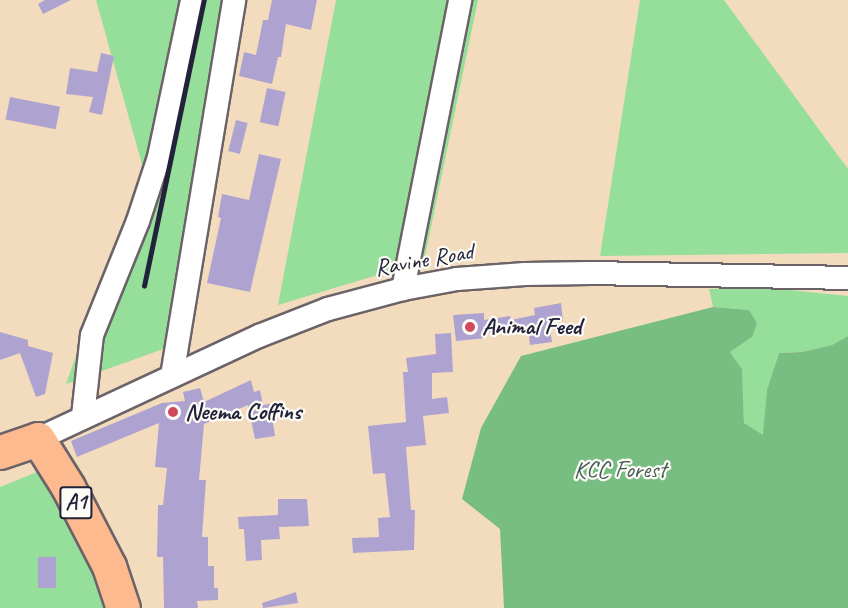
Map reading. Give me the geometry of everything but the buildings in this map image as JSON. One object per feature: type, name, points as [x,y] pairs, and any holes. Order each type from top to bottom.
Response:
[{"type":"highway","points":[[0,452],[38,439]]},
{"type":"highway","name":"A1","points":[[38,439],[68,487],[109,566],[123,608]]},
{"type":"street","points":[[83,416],[92,335],[138,220],[159,157],[192,0]]},
{"type":"street","points":[[172,376],[234,0]]},
{"type":"street","points":[[403,289],[460,0]]},
{"type":"street","name":"Ravine Road","points":[[38,439],[83,416],[309,316],[403,289],[457,279],[536,274],[848,278]]},
{"type":"green space","points":[[96,0],[247,0],[188,340],[66,384],[143,168]]},
{"type":"green space","points":[[336,0],[478,0],[424,261],[278,305]]},
{"type":"green space","points":[[640,0],[724,0],[848,169],[848,253],[600,256]]},
{"type":"green space","points":[[760,287],[848,296],[848,336],[832,345],[802,352],[779,353],[767,391],[764,436],[744,423],[742,369],[730,352],[752,337],[749,310],[713,307],[709,289]]},
{"type":"green space","name":"KCC Forest","points":[[713,307],[749,310],[757,323],[752,337],[730,352],[742,369],[744,423],[763,435],[767,390],[779,353],[802,352],[832,345],[848,336],[848,608],[504,608],[500,529],[462,499],[481,428],[521,356]]},
{"type":"green space","points":[[42,470],[111,603],[111,608],[0,608],[0,487]]},
{"type":"railway","points":[[144,286],[204,0]]},
{"type":"place","name":"Animal Feed","points":[[470,327]]},
{"type":"place","name":"Neema Coffins","points":[[173,412]]}]
